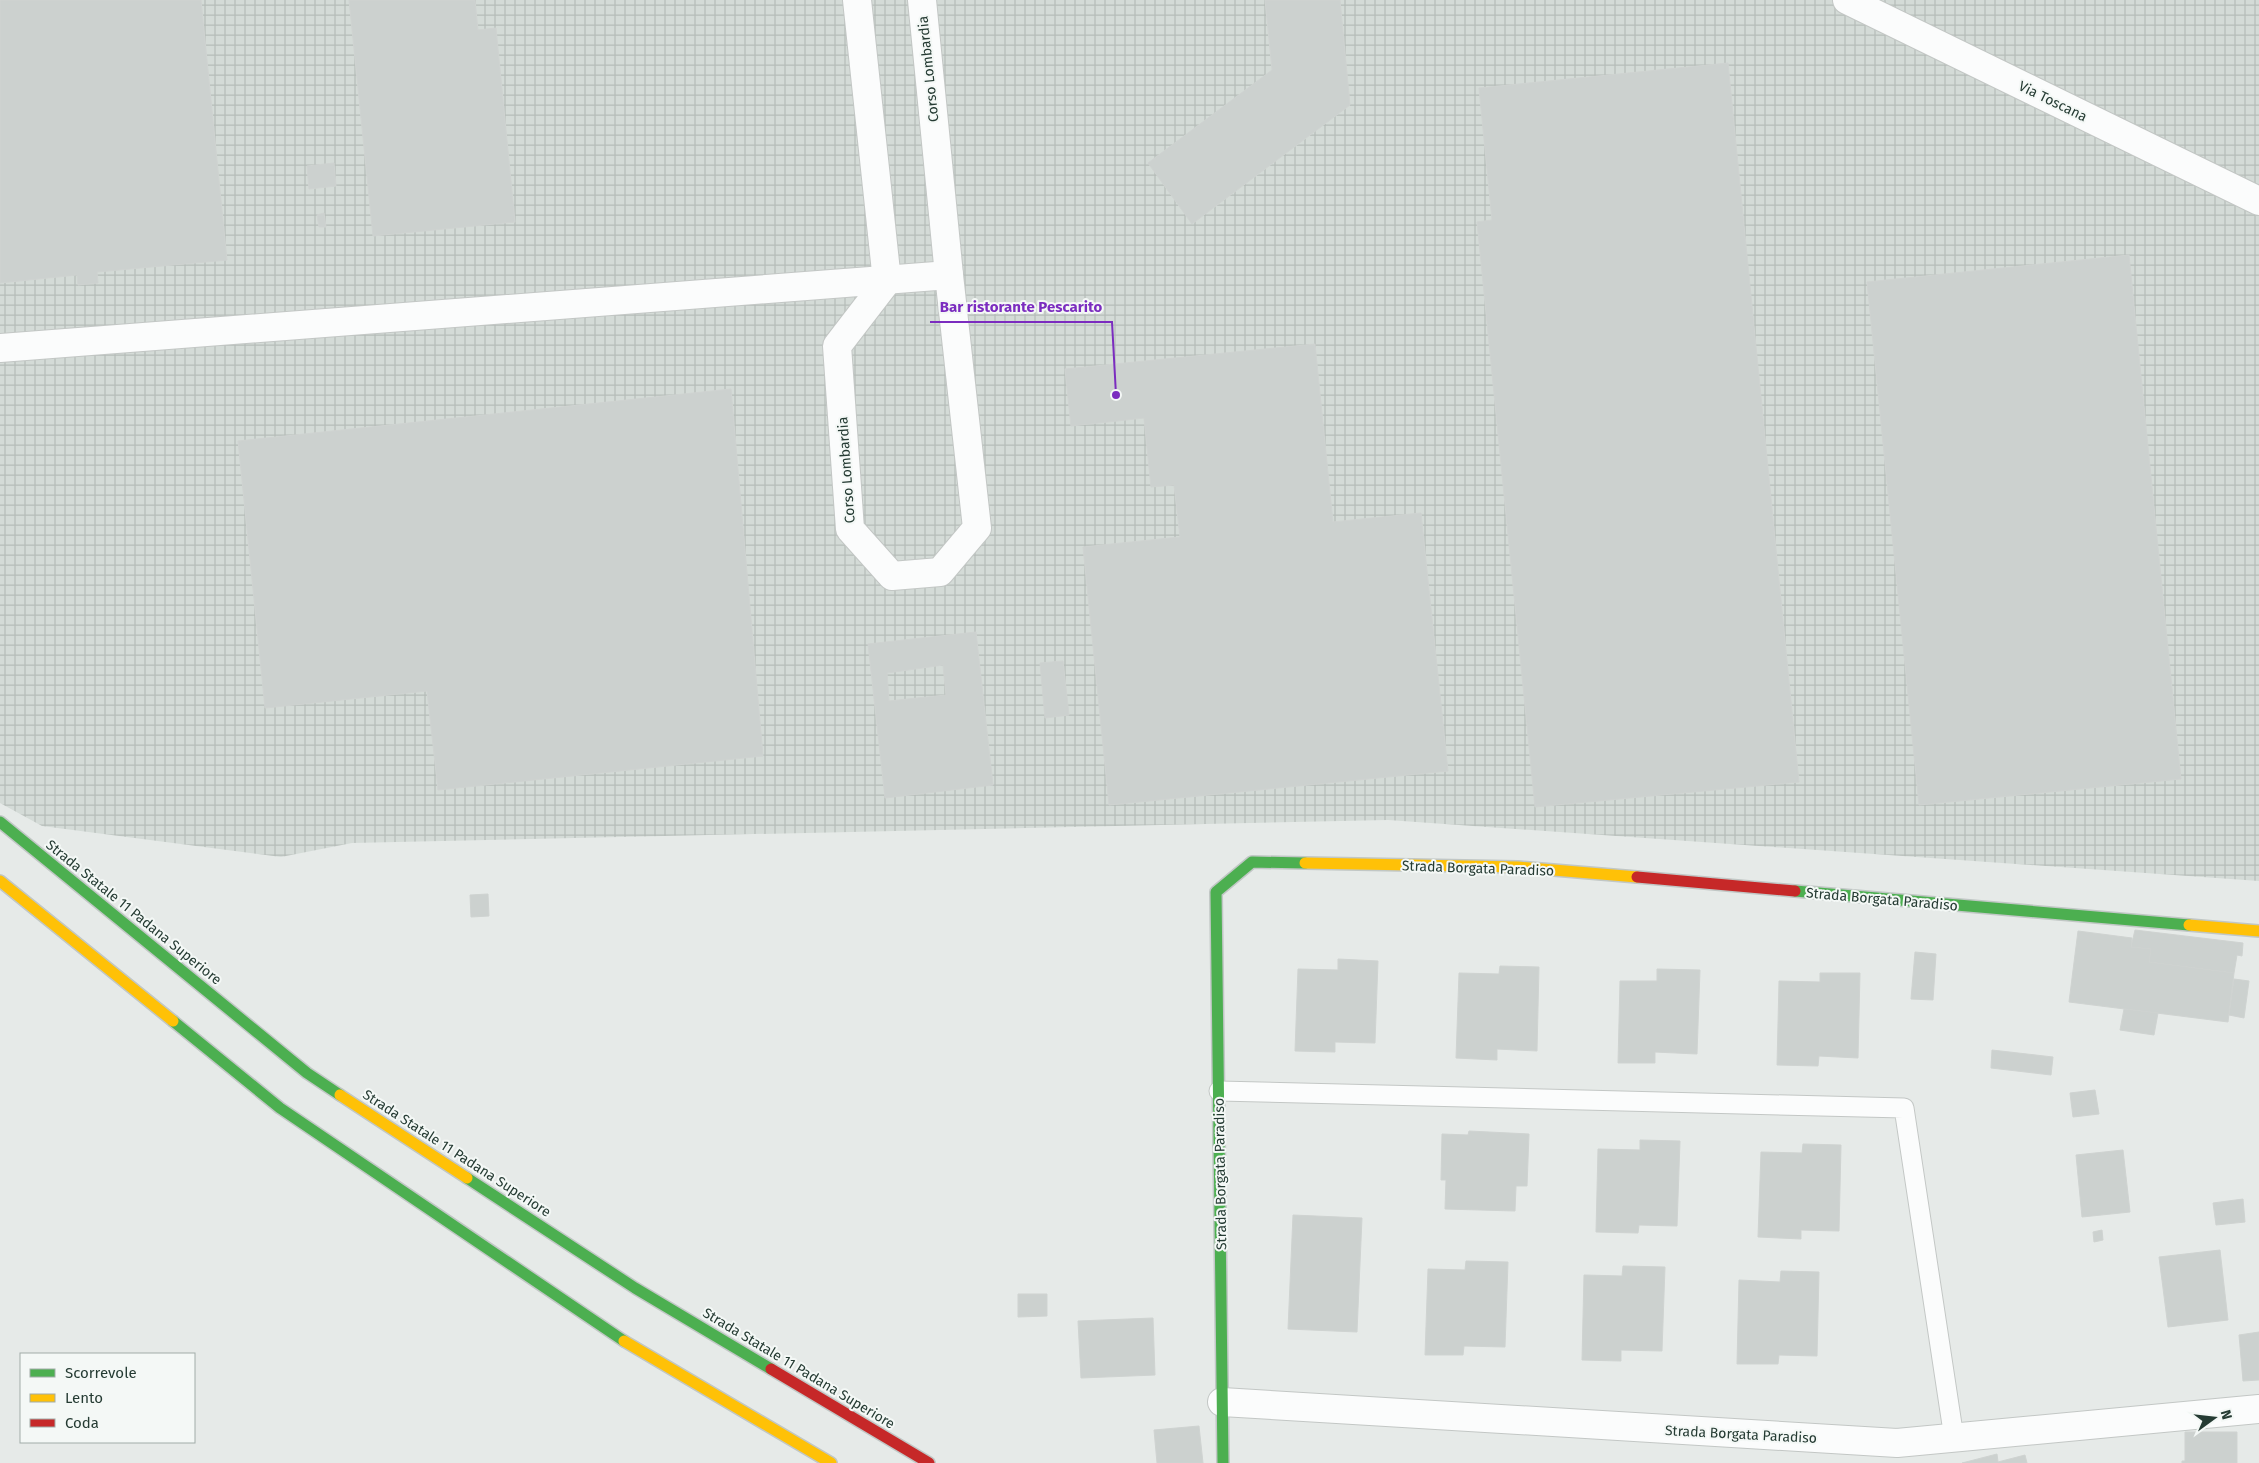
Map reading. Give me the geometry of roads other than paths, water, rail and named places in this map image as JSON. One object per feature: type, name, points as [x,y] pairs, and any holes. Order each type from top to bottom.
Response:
[{"type":"main road","name":"Strada Statale 11 Padana Superiore","points":[[0,822],[307,1072],[634,1288],[929,1463]]},
{"type":"main road","name":"Strada Borgata Paradiso","points":[[1223,1463],[1216,892],[1252,862],[1518,867],[2259,931]]},
{"type":"main road","points":[[0,881],[280,1108],[609,1332],[831,1463]]},
{"type":"street","points":[[857,0],[887,281]]},
{"type":"street","name":"Corso Lombardia","points":[[887,281],[837,346],[850,529],[892,576],[940,572],[977,528],[949,275],[922,0]]},
{"type":"street","name":"Via Toscana","points":[[1847,0],[2259,201]]},
{"type":"street","points":[[0,348],[949,275]]},
{"type":"street","name":"Strada Borgata Paradiso","points":[[1222,1402],[1897,1443],[2259,1409]]},
{"type":"lane","points":[[1218,1091],[1904,1108],[1954,1438]]},
{"type":"place","name":"Bar ristorante Pescarito","points":[[1116,395]]}]
